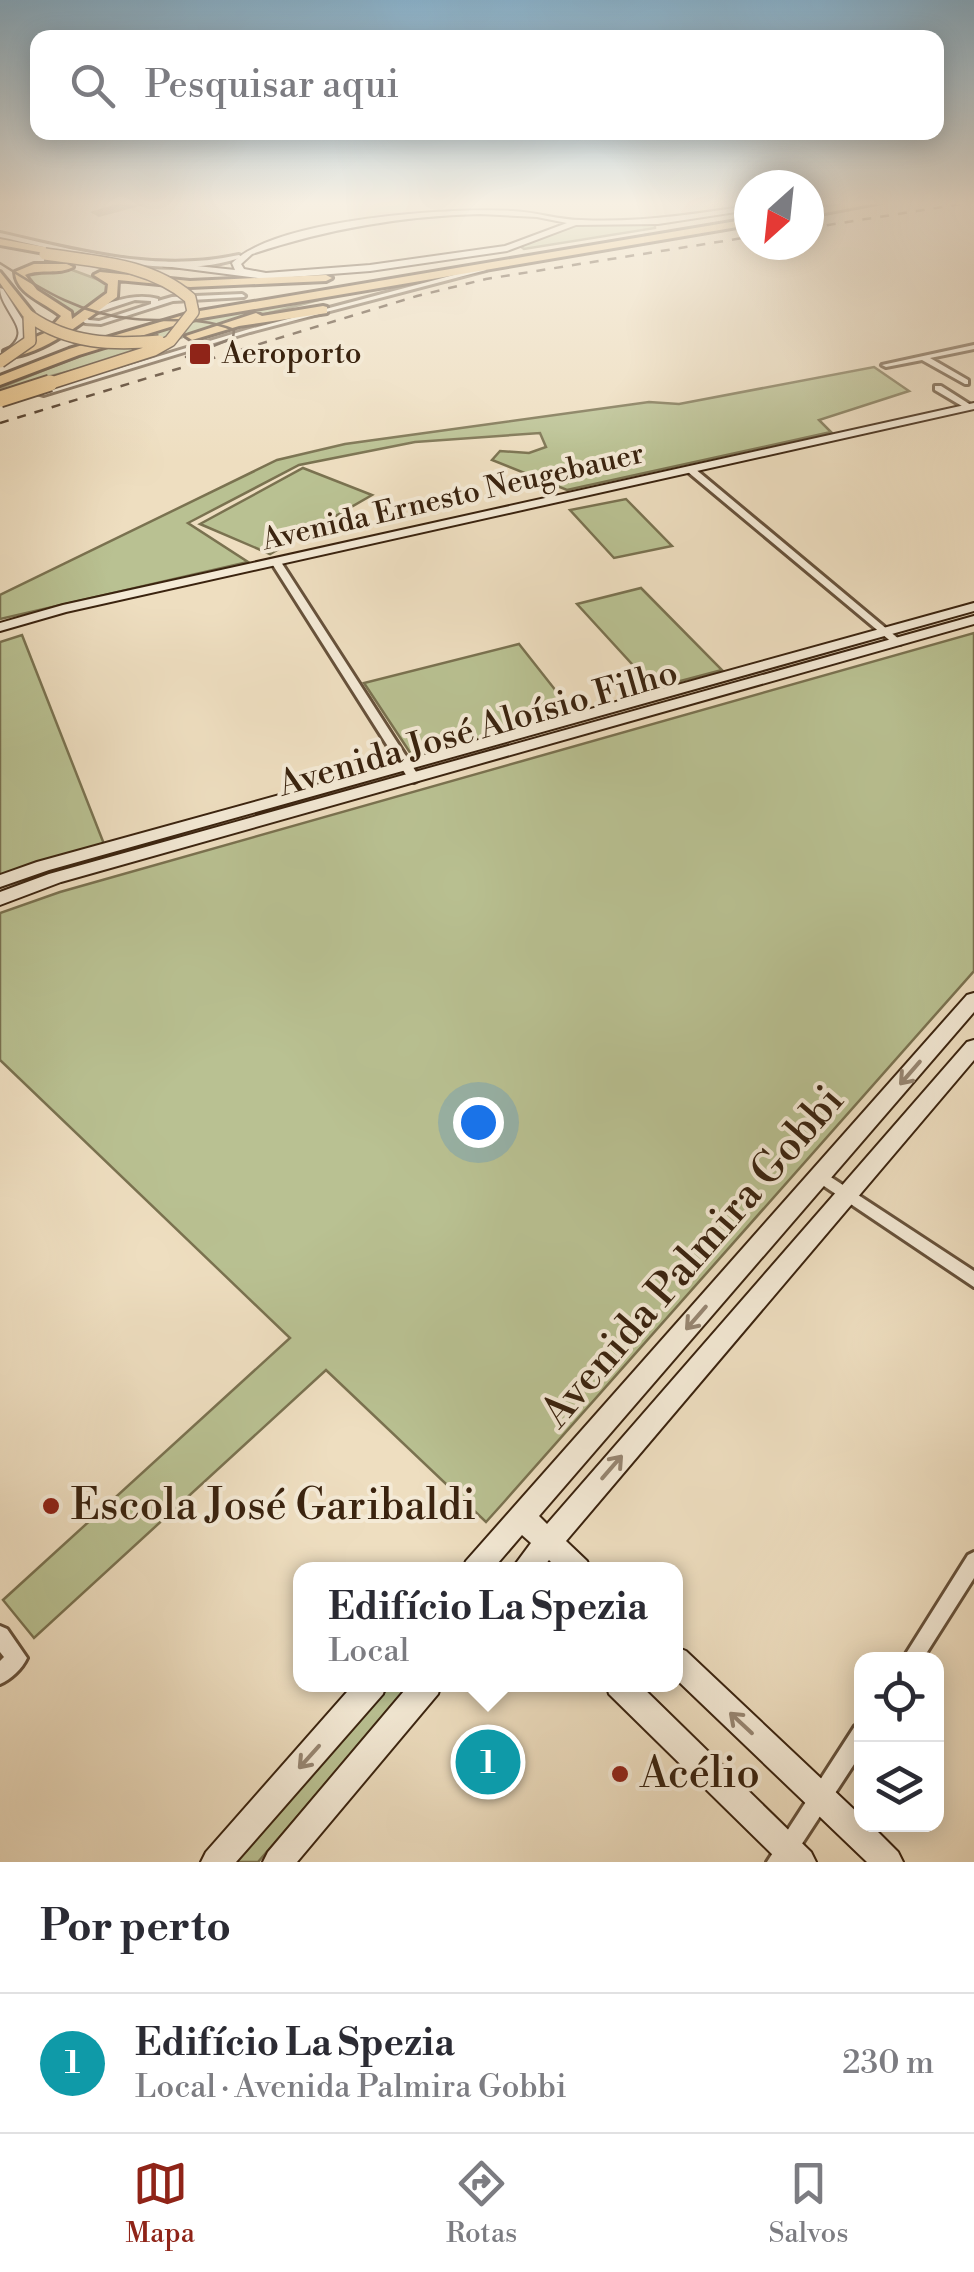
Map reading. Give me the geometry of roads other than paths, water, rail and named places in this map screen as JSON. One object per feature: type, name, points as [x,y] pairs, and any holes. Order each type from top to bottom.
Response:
[{"type":"highway","points":[[7,288],[29,316],[52,332],[89,342],[138,343],[192,336],[372,288]]},
{"type":"highway","points":[[3,358],[60,330],[66,322],[67,315],[60,308],[27,288]]},
{"type":"highway","points":[[3,358],[68,331],[115,288]]},
{"type":"highway","points":[[134,298],[139,295],[138,288]]},
{"type":"highway","points":[[0,402],[154,350],[170,341],[193,312],[190,298],[177,288]]},
{"type":"highway","points":[[0,370],[112,324],[182,305],[296,288]]},
{"type":"highway","points":[[0,381],[74,352],[194,316],[346,288]]},
{"type":"highway","points":[[228,325],[323,310]]},
{"type":"highway","points":[[3,358],[30,341],[29,316]]},
{"type":"street","points":[[3,358],[23,340],[24,330],[6,288]]},
{"type":"street","points":[[0,402],[409,288]]},
{"type":"street","points":[[152,306],[154,299],[134,298],[84,315],[87,322],[99,323],[184,297],[242,296]]},
{"type":"street","points":[[886,366],[974,347]]},
{"type":"street","points":[[924,358],[970,381]]},
{"type":"street","points":[[970,381],[938,388],[973,409]]},
{"type":"street","name":"Avenida Ernesto Neugebauer","points":[[0,627],[63,609],[973,409]]},
{"type":"street","points":[[691,470],[890,637]]},
{"type":"street","points":[[276,562],[410,772]]},
{"type":"street","name":"Avenida José Aloísio Filho","points":[[0,881],[410,772],[890,637],[974,607]]},
{"type":"street","name":"Avenida José Aloísio Filho","points":[[890,637],[974,620]]},
{"type":"street","name":"Avenida José Aloísio Filho","points":[[0,899],[55,878],[410,772]]},
{"type":"street","name":"Avenida Palmira Gobbi","points":[[490,1562],[522,1517],[974,1000]]},
{"type":"street","name":"Avenida Palmira Gobbi","points":[[531,1562],[974,1047]]},
{"type":"street","points":[[820,1176],[974,1280]]},
{"type":"street","points":[[522,1517],[570,1562]]},
{"type":"street","points":[[916,1652],[974,1561]]},
{"type":"street","points":[[0,1636],[17,1658],[0,1674]]},
{"type":"street","points":[[683,1668],[888,1862]]},
{"type":"street","points":[[216,1862],[366,1692]]},
{"type":"street","points":[[278,1862],[421,1692]]},
{"type":"street","points":[[627,1692],[788,1858],[819,1796],[856,1742]]},
{"type":"tram line","points":[[41,288],[81,307],[116,317],[198,321],[234,330],[233,338],[186,357]]},
{"type":"railway","points":[[0,423],[450,288]]},
{"type":"place","name":"Aeroporto","points":[[200,354]]},
{"type":"place","name":"Escola José Garibaldi","points":[[51,1506]]},
{"type":"place","name":"Edifício La Spezia","points":[[488,1762]]},
{"type":"place","name":"Acélio","points":[[620,1774]]}]
